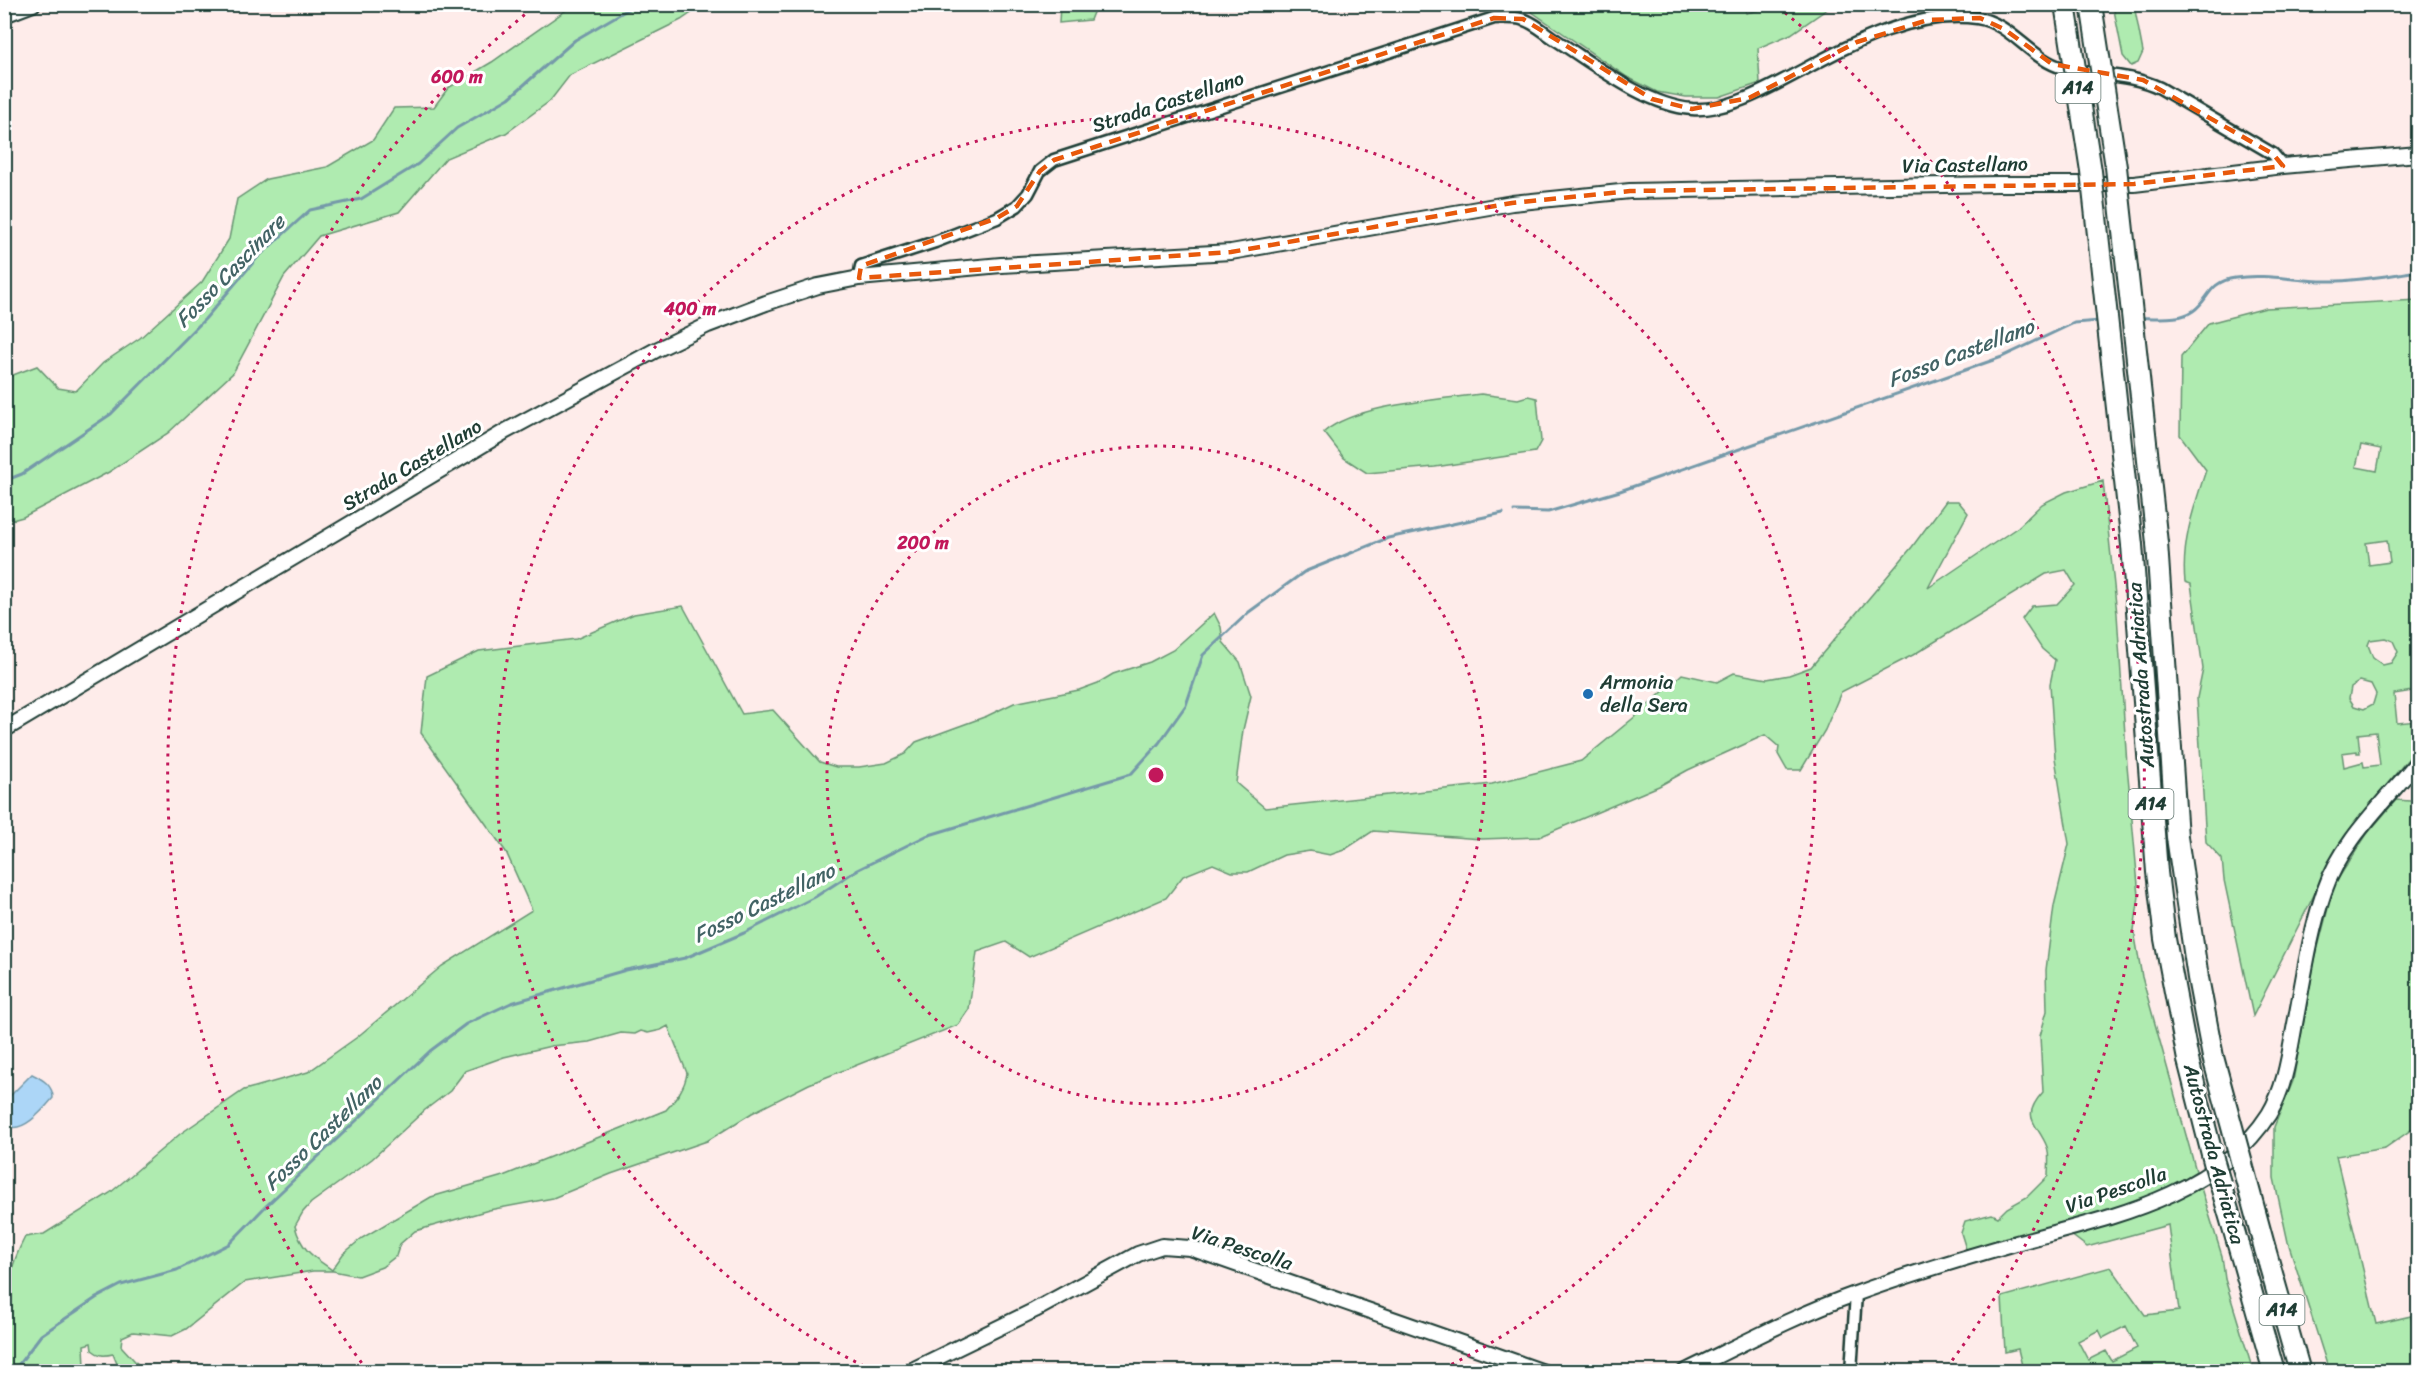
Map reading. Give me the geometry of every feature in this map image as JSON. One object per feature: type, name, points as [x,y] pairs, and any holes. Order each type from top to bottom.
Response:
[{"type":"highway","name":"Autostrada Adriatica","points":[[2065,4],[2091,171],[2132,545],[2157,872],[2165,939],[2188,1060],[2214,1162],[2274,1371]]},
{"type":"highway","name":"Autostrada Adriatica","points":[[2091,4],[2116,167],[2157,543],[2177,837],[2198,978],[2213,1056],[2300,1371]]},
{"type":"street","points":[[4,15],[33,4]]},
{"type":"street","name":"Strada Castellano","points":[[859,278],[861,266],[935,242],[997,218],[1017,206],[1028,194],[1040,171],[1054,160],[1494,18],[1523,19],[1652,99],[1692,109],[1715,107],[1749,98],[1857,42],[1903,25],[1955,17],[1980,18],[2004,29],[2031,51],[2062,68],[2143,80],[2273,154],[2283,166]]},
{"type":"street","name":"Via Castellano","points":[[1512,202],[1630,191],[1986,184],[2134,184],[2283,166],[2418,154]]},
{"type":"street","name":"Strada Castellano","points":[[4,730],[506,431],[656,350],[766,303],[818,286],[859,278],[1001,266],[1231,252],[1512,202]]},
{"type":"street","name":"Via Pescolla","points":[[1684,1371],[1856,1293],[1943,1263],[2140,1206],[2198,1180],[2252,1137],[2270,1111],[2281,1083],[2315,922],[2325,889],[2347,848],[2418,761]]},
{"type":"street","name":"Via Pescolla","points":[[2400,783],[2418,776]]},
{"type":"street","name":"Via Pescolla","points":[[908,1371],[1035,1310],[1138,1254],[1162,1246],[1190,1248],[1544,1371]]},
{"type":"street","points":[[1851,1371],[1856,1293]]},
{"type":"highlighted area","points":[[1494,18],[1523,19],[1652,99],[1692,109],[1749,98],[1857,42],[1928,20],[1980,18],[2004,29],[2052,64],[2143,80],[2273,154],[2283,166],[2134,184],[1630,191],[1512,203],[1231,252],[859,278],[861,266],[997,218],[1017,206],[1040,171],[1054,160]]},
{"type":"green space","points":[[575,4],[703,5],[681,20],[570,75],[550,101],[506,133],[446,158],[399,212],[319,236],[284,277],[233,373],[168,433],[109,472],[23,517],[5,522],[5,378],[37,366],[58,388],[76,391],[103,363],[140,338],[202,282],[229,239],[237,199],[267,179],[327,167],[373,140],[394,108],[434,107],[448,88],[492,62]]},
{"type":"green space","points":[[1060,4],[1096,5],[1090,20],[1059,23]]},
{"type":"green space","points":[[1526,5],[1744,5],[1746,13],[1760,10],[1760,5],[1833,5],[1791,34],[1758,48],[1760,83],[1719,97],[1686,97],[1657,92],[1627,77],[1532,12]]},
{"type":"green space","points":[[2113,5],[2134,5],[2143,52],[2138,63],[2131,66],[2123,56]]},
{"type":"green space","points":[[2418,300],[2418,541],[2414,540],[2413,556],[2418,557],[2418,690],[2394,694],[2397,723],[2418,721],[2418,747],[2350,829],[2253,1016],[2224,880],[2222,859],[2206,842],[2197,698],[2203,669],[2191,584],[2185,582],[2184,568],[2190,525],[2206,470],[2180,435],[2181,357],[2209,323],[2266,308]],"holes":[[[2361,445],[2381,449],[2377,471],[2356,467]],[[2387,540],[2390,562],[2369,565],[2366,543]],[[2385,638],[2393,641],[2398,652],[2391,663],[2383,665],[2373,658],[2368,645],[2370,640]],[[2360,681],[2371,684],[2376,694],[2373,704],[2364,709],[2354,706],[2349,698],[2351,687]],[[2376,732],[2380,765],[2364,767],[2363,762],[2344,767],[2342,753],[2357,751],[2360,753],[2358,734]]]},
{"type":"green space","points":[[1481,394],[1518,399],[1528,396],[1537,398],[1541,441],[1535,452],[1435,467],[1367,473],[1344,458],[1324,432],[1357,415],[1377,409]]},
{"type":"green space","points":[[2103,481],[2117,614],[2139,896],[2134,931],[2142,977],[2196,1171],[2144,1198],[2085,1219],[1966,1249],[1961,1233],[1965,1221],[1992,1214],[1998,1217],[2007,1208],[2027,1197],[2048,1176],[2048,1150],[2031,1115],[2036,1101],[2043,1092],[2040,1036],[2047,1011],[2046,970],[2054,906],[2069,844],[2055,758],[2050,684],[2055,660],[2042,649],[2022,619],[2032,606],[2057,604],[2075,585],[2066,570],[2046,574],[1913,655],[1841,692],[1825,730],[1801,770],[1787,770],[1778,754],[1779,747],[1765,735],[1688,770],[1659,786],[1539,837],[1481,839],[1373,831],[1344,850],[1330,855],[1310,851],[1284,855],[1248,872],[1232,872],[1213,864],[1183,876],[1166,898],[1029,957],[1006,942],[977,952],[969,1009],[958,1025],[809,1084],[752,1113],[707,1141],[611,1174],[553,1198],[489,1210],[415,1231],[400,1244],[396,1256],[382,1267],[358,1276],[333,1271],[313,1271],[245,1282],[186,1329],[172,1336],[133,1332],[122,1337],[121,1346],[144,1371],[120,1371],[113,1354],[97,1353],[92,1350],[91,1343],[84,1345],[87,1371],[5,1372],[5,1319],[8,1287],[11,1271],[25,1237],[44,1234],[110,1193],[180,1134],[244,1090],[308,1072],[356,1038],[442,966],[532,910],[506,852],[421,733],[427,676],[479,651],[576,639],[634,614],[683,606],[742,714],[773,710],[820,762],[836,767],[859,767],[886,763],[905,754],[916,742],[987,716],[1014,703],[1079,690],[1113,674],[1150,662],[1173,650],[1214,613],[1221,627],[1223,642],[1240,662],[1251,696],[1243,730],[1236,783],[1265,808],[1492,784],[1581,761],[1642,711],[1682,674],[1717,682],[1734,673],[1767,679],[1789,675],[1811,667],[1912,547],[1946,501],[1958,501],[1968,513],[1928,588],[2018,527],[2042,504],[2066,492]],"holes":[[[668,1026],[687,1073],[677,1097],[666,1110],[503,1176],[431,1197],[362,1238],[343,1254],[332,1270],[309,1252],[298,1234],[295,1226],[311,1203],[372,1159],[425,1110],[450,1091],[465,1071],[504,1057],[551,1046],[589,1042],[621,1033],[635,1034],[641,1031],[648,1033]]]},
{"type":"green space","points":[[2418,796],[2418,831],[2411,855],[2418,938],[2418,1125],[2385,1148],[2336,1156],[2376,1324],[2411,1316],[2414,1357],[2411,1371],[2329,1371],[2288,1242],[2274,1178],[2274,1127],[2293,1081],[2315,959],[2334,885],[2367,834],[2396,800],[2410,801]]},
{"type":"green space","points":[[2201,1188],[2253,1371],[2023,1370],[2018,1349],[2005,1352],[2002,1297],[2111,1267],[2145,1315],[2179,1311],[2168,1225],[2087,1247],[2070,1234],[2142,1213]],"holes":[[[2126,1326],[2137,1348],[2112,1361],[2106,1351],[2088,1360],[2078,1341],[2099,1330],[2103,1338]]]},
{"type":"water","points":[[32,1074],[49,1086],[53,1098],[24,1125],[11,1127],[5,1124],[5,1101]]},
{"type":"waterway","name":"Fosso Cascinare","points":[[4,481],[22,474],[111,414],[205,319],[257,258],[310,210],[361,199],[418,164],[457,128],[509,98],[575,40],[637,4]]},
{"type":"waterway","name":"Fosso Castellano","points":[[2139,318],[2174,317],[2187,314],[2199,306],[2219,283],[2235,278],[2259,276],[2342,281],[2418,271]]},
{"type":"waterway","name":"Fosso Castellano","points":[[1514,511],[1548,512],[1620,491],[2002,357],[2074,323],[2100,321]]},
{"type":"waterway","name":"Fosso Castellano","points":[[13,1372],[41,1335],[96,1298],[121,1285],[177,1270],[229,1244],[430,1051],[466,1024],[511,1003],[626,970],[685,958],[744,933],[815,897],[857,870],[926,836],[1131,774],[1159,743],[1186,705],[1203,655],[1249,612],[1304,572],[1388,538],[1503,513]]},
{"type":"place","name":"Armonia della Sera","points":[[1588,694]]}]
